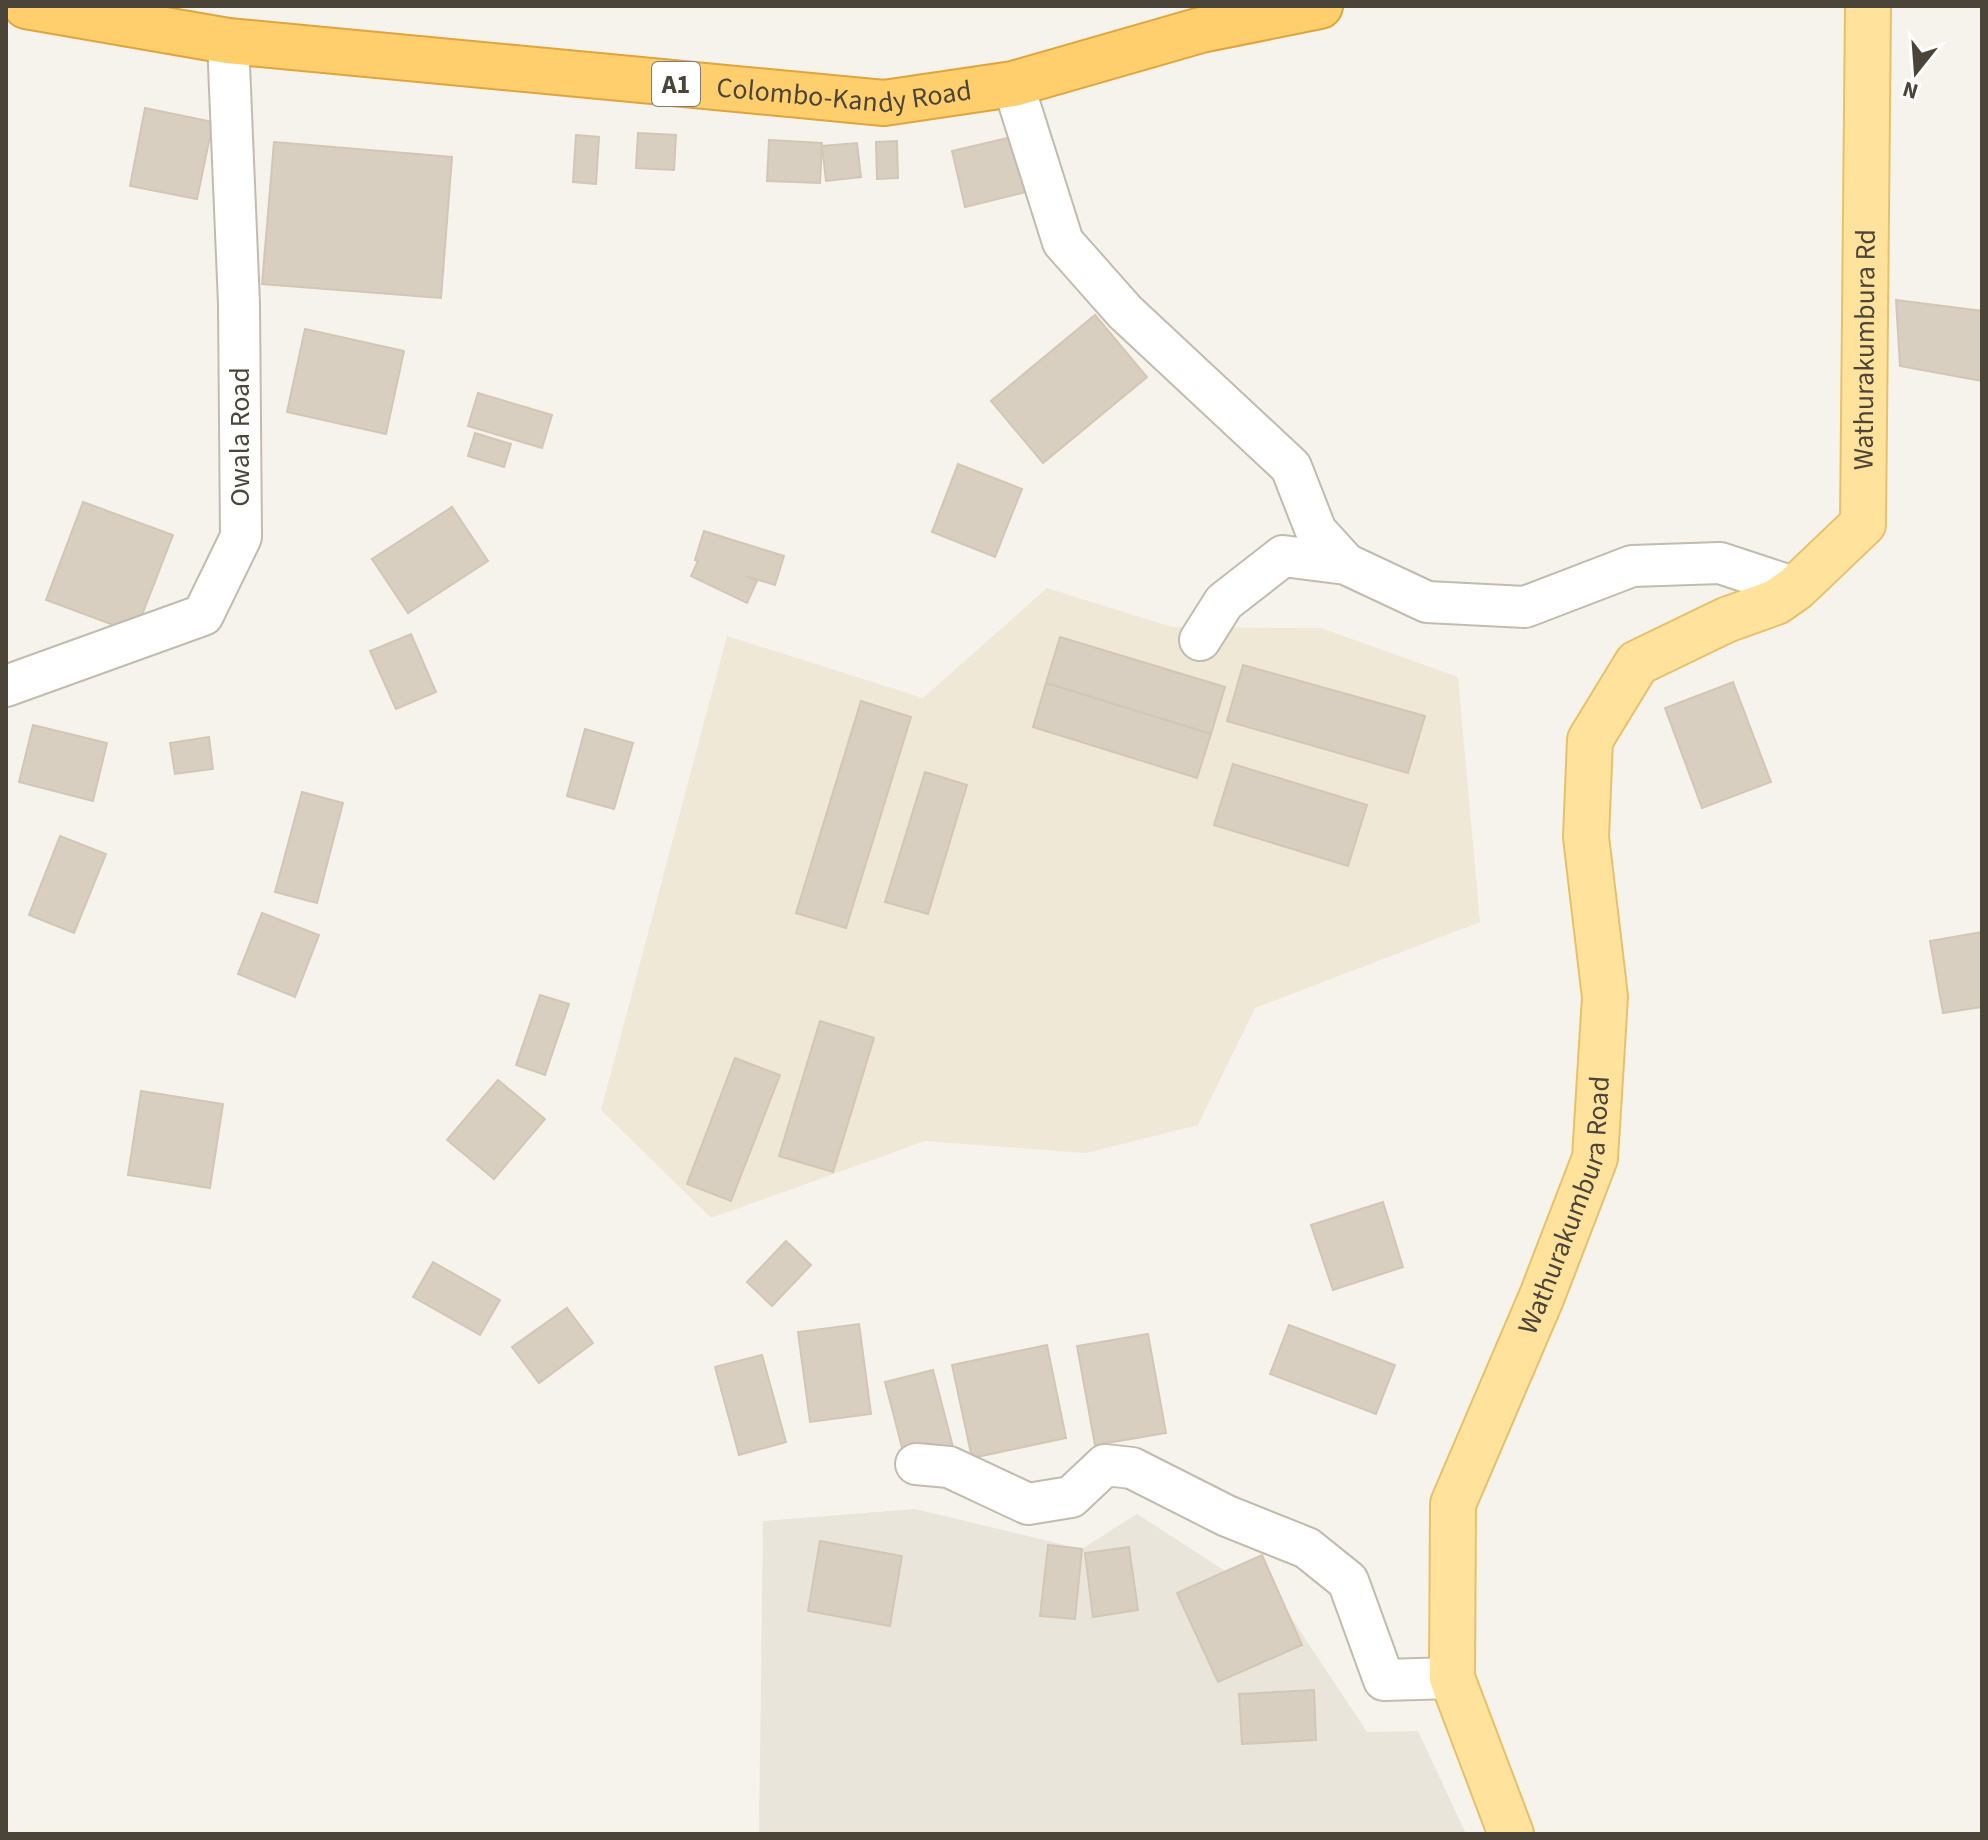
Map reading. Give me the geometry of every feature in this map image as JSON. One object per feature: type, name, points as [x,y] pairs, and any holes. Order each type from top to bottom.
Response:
[{"type":"highway","name":"Colombo-Kandy Road","points":[[26,6],[228,41],[884,103],[1013,84],[1201,30],[1320,6]]},
{"type":"main road","name":"Wathurakumbura Rd","points":[[1726,620],[1786,595],[1863,524],[1868,6]]},
{"type":"main road","name":"Wathurakumbura Road","points":[[1511,1834],[1452,1678],[1453,1504],[1542,1296],[1595,1158],[1605,997],[1586,837],[1590,740],[1637,663],[1726,620]]},
{"type":"street","name":"Owala Road","points":[[6,686],[203,615],[241,537],[239,304],[228,41]]},
{"type":"street","points":[[1013,84],[1063,242],[1125,312],[1291,467],[1316,531],[1346,564]]},
{"type":"street","points":[[1200,640],[1224,602],[1283,556],[1346,564],[1427,602],[1525,607],[1632,566],[1720,563],[1786,595]]},
{"type":"street","points":[[916,1464],[949,1467],[1028,1504],[1071,1497],[1105,1465],[1132,1468],[1227,1516],[1307,1548],[1348,1581],[1384,1680],[1452,1678]]},
{"type":"shaded area","points":[[1047,588],[1172,627],[1321,628],[1458,677],[1480,922],[1255,1008],[1198,1125],[1086,1153],[925,1141],[711,1218],[601,1110],[727,636],[923,698]]},
{"type":"shaded area","points":[[915,1509],[1082,1549],[1137,1514],[1287,1611],[1367,1732],[1418,1731],[1466,1834],[759,1834],[763,1521]]},
{"type":"building","points":[[145,108],[213,122],[197,199],[130,186]]},
{"type":"building","points":[[638,133],[676,135],[674,170],[636,168]]},
{"type":"building","points":[[1025,134],[1038,189],[965,207],[952,151]]},
{"type":"building","points":[[576,135],[599,137],[596,184],[573,182]]},
{"type":"building","points":[[769,140],[822,143],[820,183],[767,181]]},
{"type":"building","points":[[897,141],[898,178],[877,179],[876,142]]},
{"type":"building","points":[[274,142],[452,157],[441,298],[262,284]]},
{"type":"building","points":[[857,143],[861,177],[826,181],[822,146]]},
{"type":"building","points":[[1896,300],[1982,311],[1982,381],[1900,366]]},
{"type":"building","points":[[1095,315],[1147,377],[1043,463],[991,401]]},
{"type":"building","points":[[305,329],[404,351],[386,434],[287,412]]},
{"type":"building","points":[[478,393],[552,415],[542,448],[468,426]]},
{"type":"building","points":[[475,433],[511,444],[504,467],[468,456]]},
{"type":"building","points":[[958,464],[1022,489],[995,557],[932,532]]},
{"type":"building","points":[[83,502],[173,535],[135,633],[46,600]]},
{"type":"building","points":[[452,507],[488,561],[408,613],[372,559]]},
{"type":"building","points":[[704,531],[784,556],[775,585],[746,576],[757,581],[747,603],[691,576],[698,561],[695,560]]},
{"type":"building","points":[[411,634],[436,692],[396,709],[370,651]]},
{"type":"building","points":[[1060,637],[1225,687],[1211,734],[1046,683]]},
{"type":"building","points":[[1243,665],[1425,716],[1408,773],[1227,721]]},
{"type":"building","points":[[1733,682],[1771,782],[1702,808],[1665,708]]},
{"type":"building","points":[[1046,683],[1211,734],[1197,778],[1033,727]]},
{"type":"building","points":[[861,701],[911,717],[846,928],[796,913]]},
{"type":"building","points":[[33,725],[107,743],[93,801],[19,782]]},
{"type":"building","points":[[585,729],[633,743],[614,809],[567,796]]},
{"type":"building","points":[[209,737],[213,769],[175,774],[170,743]]},
{"type":"building","points":[[1233,764],[1367,805],[1348,866],[1214,825]]},
{"type":"building","points":[[925,772],[967,785],[928,914],[885,902]]},
{"type":"building","points":[[302,792],[343,803],[317,903],[275,892]]},
{"type":"building","points":[[60,836],[106,854],[74,933],[29,915]]},
{"type":"building","points":[[262,913],[319,935],[295,997],[238,974]]},
{"type":"building","points":[[1982,932],[1982,1007],[1943,1013],[1930,941]]},
{"type":"building","points":[[540,995],[569,1004],[545,1075],[516,1065]]},
{"type":"building","points":[[820,1021],[874,1038],[833,1172],[779,1156]]},
{"type":"building","points":[[735,1058],[780,1075],[731,1201],[687,1184]]},
{"type":"building","points":[[498,1080],[545,1119],[494,1179],[447,1140]]},
{"type":"building","points":[[141,1091],[223,1104],[210,1188],[128,1175]]},
{"type":"building","points":[[1383,1202],[1403,1267],[1333,1290],[1311,1225]]},
{"type":"building","points":[[786,1241],[811,1265],[772,1306],[747,1282]]},
{"type":"building","points":[[433,1262],[500,1300],[480,1335],[413,1297]]},
{"type":"building","points":[[567,1308],[593,1343],[539,1383],[512,1347]]},
{"type":"building","points":[[859,1324],[871,1414],[810,1422],[798,1332]]},
{"type":"building","points":[[1289,1325],[1395,1365],[1376,1414],[1270,1374]]},
{"type":"building","points":[[1148,1334],[1166,1433],[1095,1445],[1077,1346]]},
{"type":"building","points":[[1047,1345],[1066,1438],[972,1458],[952,1365]]},
{"type":"building","points":[[762,1355],[786,1442],[739,1455],[715,1367]]},
{"type":"building","points":[[933,1370],[953,1447],[905,1459],[885,1382]]},
{"type":"building","points":[[820,1541],[902,1556],[890,1626],[808,1611]]},
{"type":"building","points":[[1048,1545],[1082,1549],[1075,1619],[1040,1616]]},
{"type":"building","points":[[1129,1547],[1138,1610],[1093,1617],[1085,1553]]},
{"type":"building","points":[[1262,1555],[1302,1645],[1218,1682],[1177,1593]]},
{"type":"building","points":[[1314,1690],[1316,1740],[1242,1744],[1239,1694]]}]
